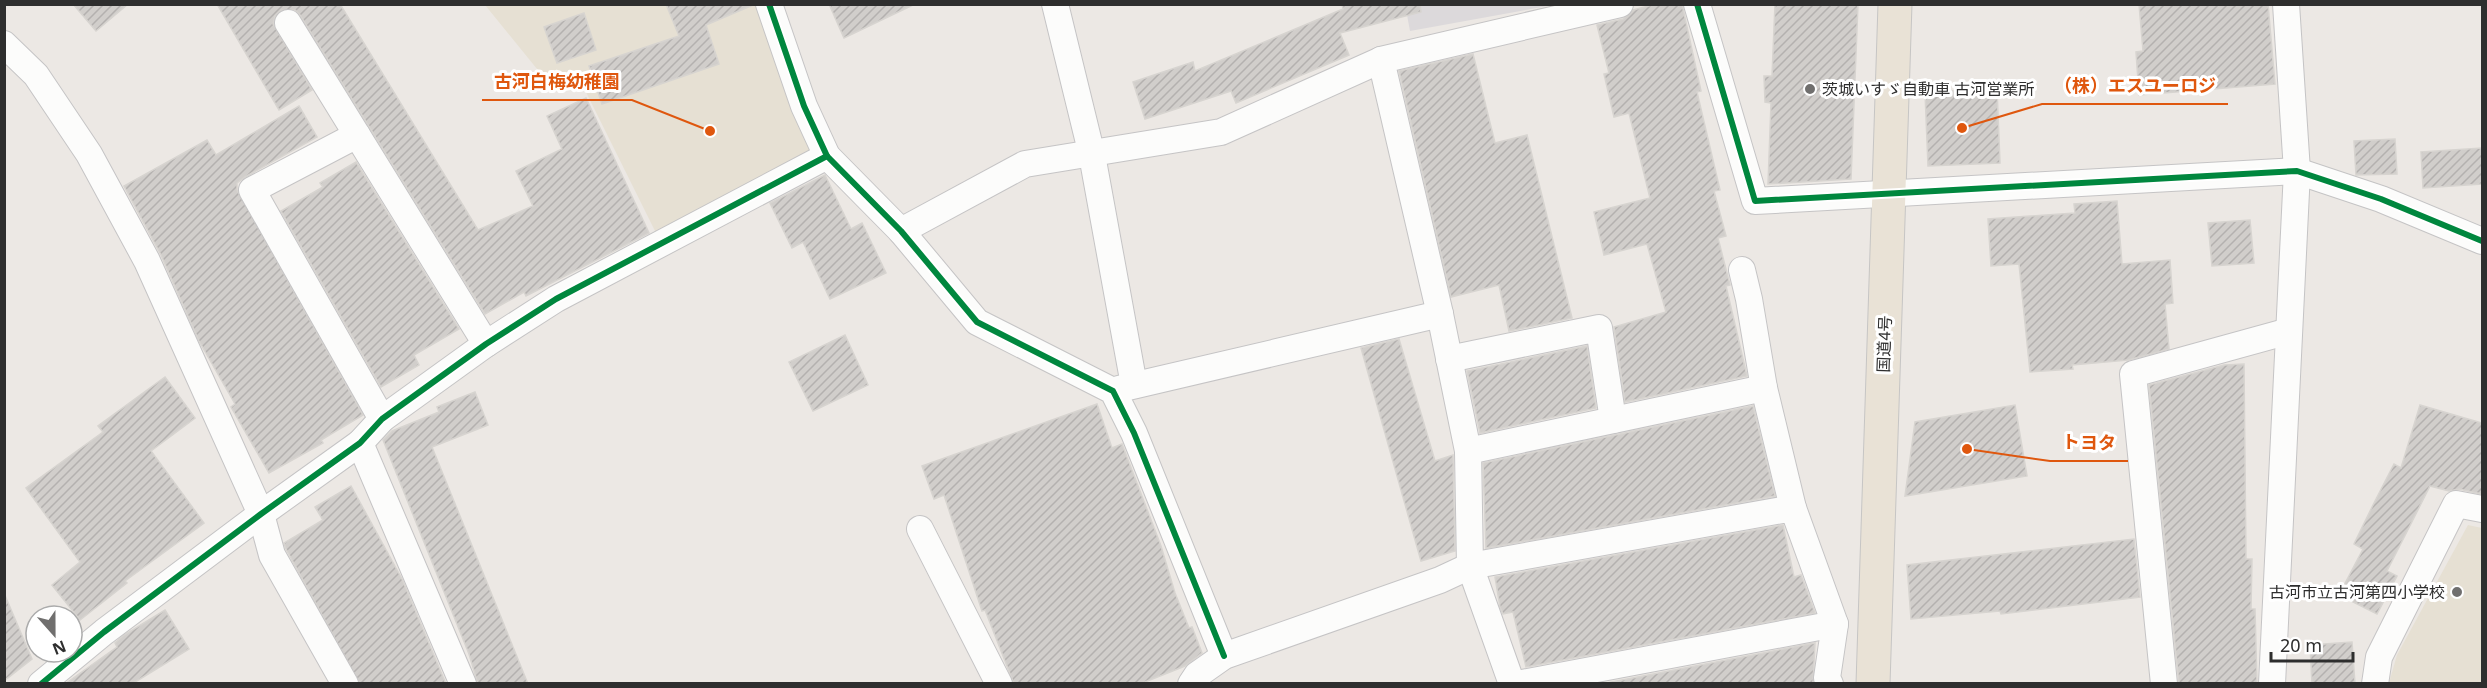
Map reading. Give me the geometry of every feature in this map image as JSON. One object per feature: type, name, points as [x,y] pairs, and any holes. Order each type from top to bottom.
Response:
[{"type":"highway","name":"国道4号","points":[[1873,684],[1895,4]]},
{"type":"street","points":[[769,4],[804,106],[827,156],[901,231],[977,322],[1124,388],[1440,314]]},
{"type":"street","points":[[1055,4],[1092,155],[1124,388],[1134,433],[1224,656]]},
{"type":"street","points":[[901,231],[1025,164],[1092,155],[1221,132],[1381,60],[1620,4]]},
{"type":"street","points":[[1697,4],[1755,201],[2297,171],[2381,199],[2482,241]]},
{"type":"street","points":[[2272,684],[2297,171],[2286,4]]},
{"type":"street","points":[[288,23],[486,344]]},
{"type":"street","points":[[4,44],[36,75],[94,164],[147,261],[261,514],[272,555],[345,684]]},
{"type":"street","points":[[1381,60],[1440,314],[1468,452],[1470,566],[1512,684]]},
{"type":"street","points":[[357,135],[252,190],[382,419]]},
{"type":"street","points":[[41,684],[104,632],[360,443],[382,419],[486,344],[556,299],[827,156]]},
{"type":"street","points":[[1742,270],[1764,388],[1793,508],[1835,624],[1827,678],[1830,684]]},
{"type":"street","points":[[1449,359],[1599,328],[1613,420]]},
{"type":"street","points":[[2164,684],[2133,374],[2289,331]]},
{"type":"street","points":[[1468,452],[1764,388]]},
{"type":"street","points":[[360,443],[463,684]]},
{"type":"street","points":[[2375,684],[2379,657],[2456,504],[2482,509]]},
{"type":"street","points":[[1191,684],[1197,675],[1224,656],[1440,580],[1470,566],[1793,508]]},
{"type":"street","points":[[920,529],[999,684]]},
{"type":"street","points":[[1517,684],[1835,624]]},
{"type":"shaded area","points":[[1405,4],[1553,5],[1410,31]]},
{"type":"shaded area","points":[[485,5],[769,5],[827,156],[661,243],[575,70],[546,80]]},
{"type":"shaded area","name":"古河市立古河第四小学校","points":[[2468,525],[2482,528],[2482,683],[2389,683],[2397,655]]},
{"type":"building","points":[[73,4],[128,4],[96,31]]},
{"type":"building","points":[[217,4],[340,4],[478,230],[533,206],[516,171],[562,149],[547,116],[586,98],[649,233],[526,296],[524,292],[485,314],[300,15],[295,10],[281,10],[275,16],[273,24],[312,90],[279,110]]},
{"type":"building","points":[[666,4],[753,5],[706,25],[719,64],[602,104],[589,66],[679,36]]},
{"type":"building","points":[[829,4],[915,4],[844,38]]},
{"type":"building","points":[[1342,4],[1420,4],[1421,12],[1340,33],[1349,55],[1236,103],[1231,91],[1145,119],[1133,82],[1193,62],[1195,71],[1343,9]]},
{"type":"building","points":[[1656,4],[1682,4],[1701,91],[1697,92],[1720,190],[1714,191],[1726,236],[1718,238],[1730,285],[1726,286],[1747,376],[1625,402],[1614,327],[1666,312],[1647,244],[1604,255],[1594,212],[1650,198],[1629,113],[1614,117],[1604,74],[1609,73],[1597,25],[1623,19],[1633,10]]},
{"type":"building","name":"茨城いすゞ自動車 古河営業所","points":[[1775,4],[1858,4],[1851,179],[1768,184],[1771,103],[1765,102],[1764,76],[1772,76]]},
{"type":"building","points":[[2139,4],[2268,4],[2275,84],[2139,95],[2136,52],[2143,51]]},
{"type":"building","points":[[584,13],[596,50],[557,63],[544,27]]},
{"type":"building","points":[[1473,54],[1495,143],[1527,135],[1572,318],[1509,331],[1499,285],[1451,297],[1399,71]]},
{"type":"building","points":[[1997,89],[2000,163],[1928,166],[1925,92]]},
{"type":"building","points":[[299,106],[317,137],[245,177],[237,183],[237,190],[363,415],[321,440],[323,443],[269,473],[231,407],[235,404],[199,341],[161,255],[124,186],[207,140],[216,155]]},
{"type":"building","points":[[2395,139],[2397,174],[2356,175],[2354,141]]},
{"type":"building","points":[[2482,148],[2482,184],[2423,188],[2421,152]]},
{"type":"building","points":[[356,162],[459,329],[414,355],[419,365],[381,387],[281,211],[323,187],[320,183]]},
{"type":"building","points":[[825,175],[851,229],[862,223],[886,273],[830,299],[803,242],[792,248],[770,203]]},
{"type":"building","points":[[2117,201],[2122,264],[2170,260],[2173,303],[2165,304],[2169,349],[2128,360],[2072,365],[2073,369],[2030,372],[2019,264],[1991,266],[1988,219],[2075,213],[2074,204]]},
{"type":"building","points":[[2250,220],[2254,263],[2212,266],[2208,223]]},
{"type":"building","points":[[845,335],[868,385],[813,411],[789,362]]},
{"type":"building","points":[[1399,339],[1435,461],[1453,455],[1455,551],[1421,561],[1361,348]]},
{"type":"building","points":[[1587,346],[1596,408],[1480,433],[1467,371]]},
{"type":"building","points":[[2244,364],[2246,559],[2252,559],[2251,609],[2255,609],[2257,684],[2179,684],[2149,385],[2224,365]]},
{"type":"building","points":[[165,377],[195,418],[151,451],[204,523],[125,581],[127,583],[84,617],[84,604],[67,604],[52,585],[80,562],[26,488],[103,432],[98,426]]},
{"type":"building","points":[[475,392],[488,425],[432,447],[528,684],[478,684],[469,654],[383,440],[392,431],[439,412],[437,407]]},
{"type":"building","points":[[1097,404],[1112,448],[1122,444],[1161,546],[1175,593],[1202,653],[1185,666],[1140,684],[1014,684],[985,610],[982,611],[944,495],[934,499],[922,466]]},
{"type":"building","points":[[2015,405],[2027,476],[1905,496],[1915,422]]},
{"type":"building","points":[[2420,405],[2482,423],[2482,494],[2459,489],[2449,491],[2430,486],[2387,571],[2397,576],[2377,614],[2339,595],[2363,549],[2354,544],[2374,503],[2394,464],[2401,468]]},
{"type":"building","points":[[1753,406],[1775,496],[1486,548],[1483,463]]},
{"type":"building","points":[[351,486],[402,579],[446,684],[360,684],[286,549],[284,543],[323,520],[315,507]]},
{"type":"building","points":[[1783,525],[1794,577],[1801,575],[1815,613],[1526,667],[1513,612],[1503,614],[1500,607],[1495,577]]},
{"type":"building","points":[[2134,539],[2140,597],[2001,614],[2000,611],[1911,619],[1907,565]]},
{"type":"building","points":[[4,593],[24,640],[26,664],[4,681]]},
{"type":"building","points":[[165,610],[189,649],[132,684],[65,684],[117,647],[115,643],[124,635]]},
{"type":"building","points":[[2352,642],[2355,684],[2312,684],[2310,645]]},
{"type":"building","points":[[1815,643],[1813,683],[1601,684]]},
{"type":"cycle path","points":[[769,4],[804,106],[827,156],[901,231],[977,322],[1113,391],[1134,433],[1224,656]]},
{"type":"cycle path","points":[[1697,4],[1755,201],[2297,171],[2381,199],[2482,241]]},
{"type":"cycle path","points":[[41,684],[104,632],[360,443],[382,419],[486,344],[556,299],[827,156]]},
{"type":"place","name":"茨城いすゞ自動車 古河営業所","points":[[1810,89]]},
{"type":"place","name":"（株）エスユーロジ","points":[[1962,128]]},
{"type":"place","name":"古河白梅幼稚園","points":[[710,131]]},
{"type":"place","name":"トヨタ","points":[[1967,449]]},
{"type":"place","name":"古河市立古河第四小学校","points":[[2457,592]]}]
